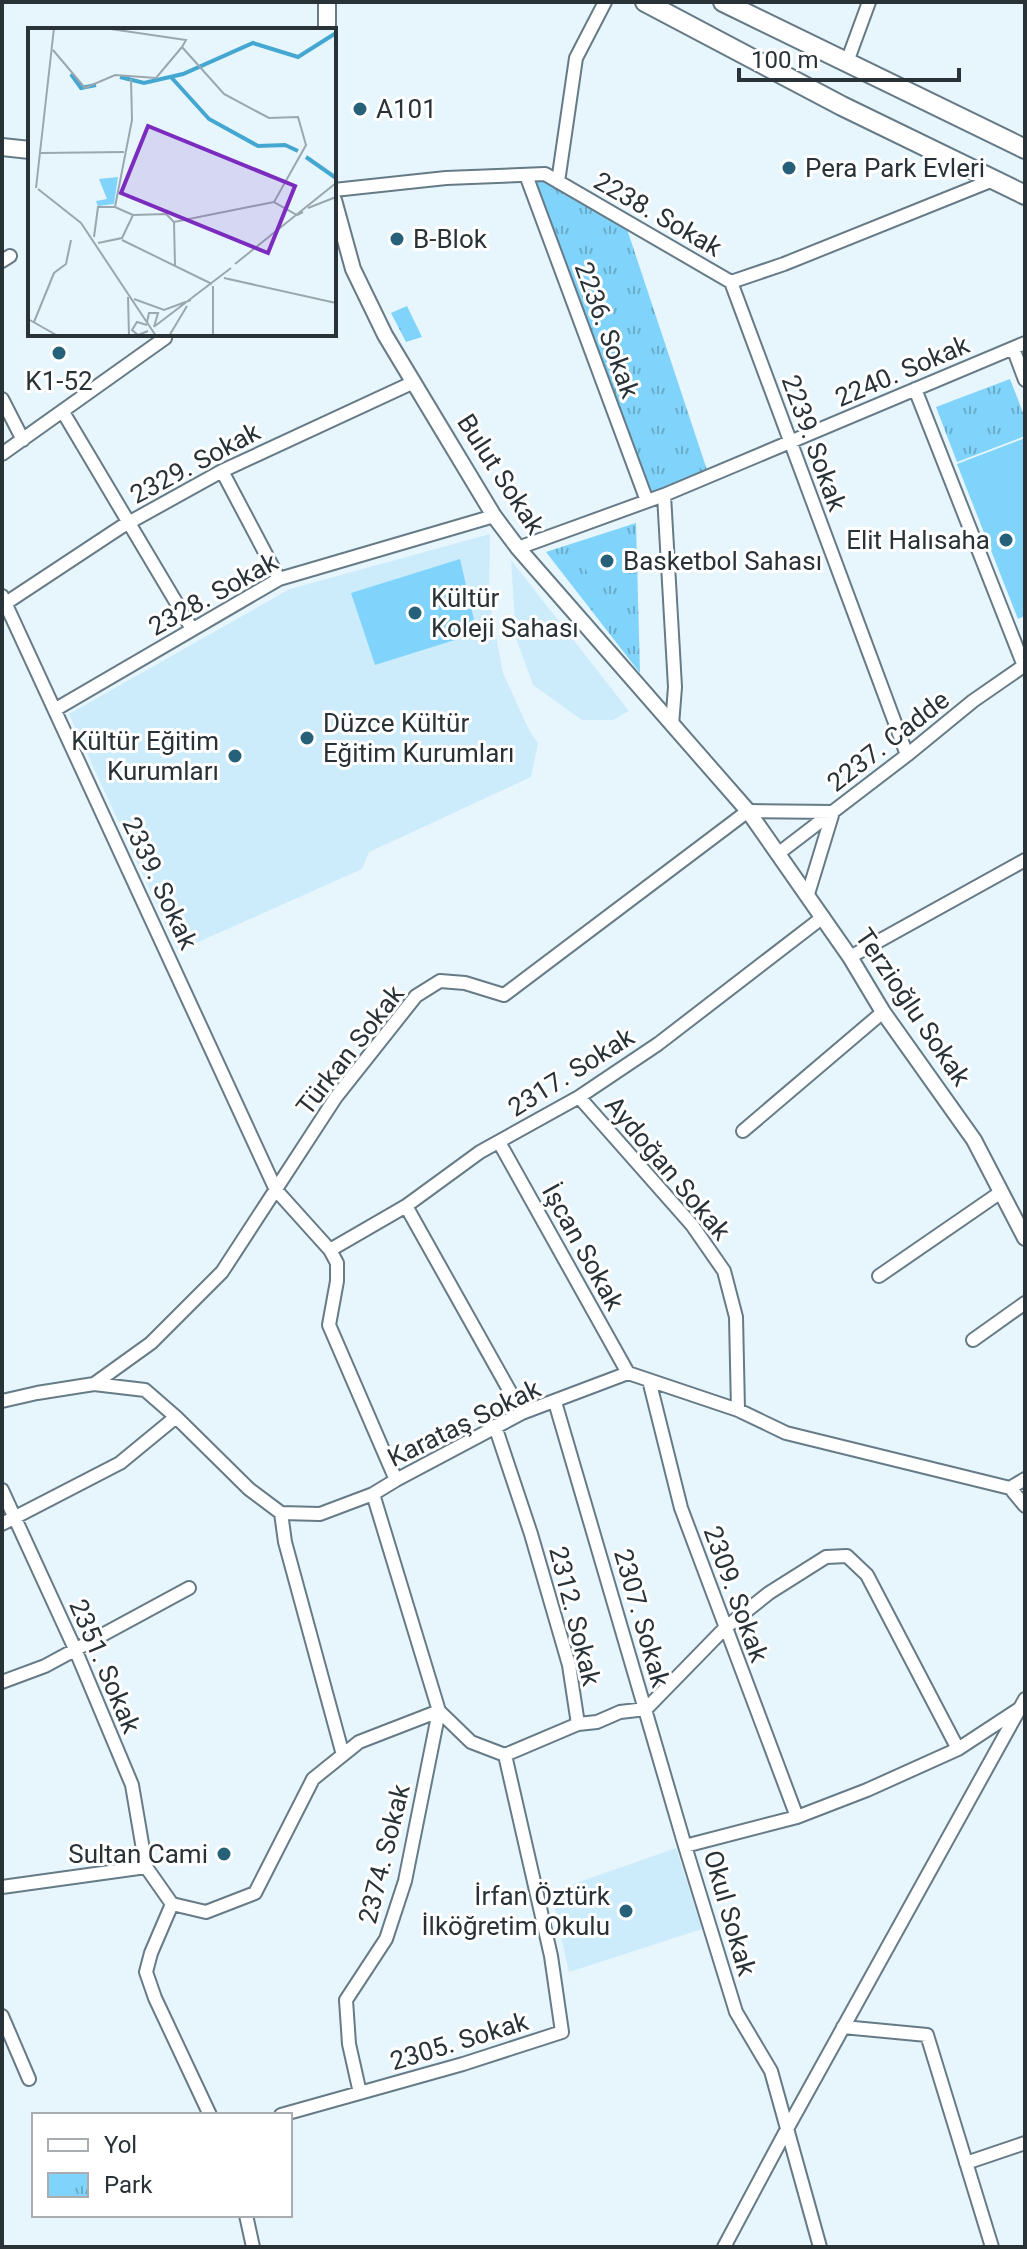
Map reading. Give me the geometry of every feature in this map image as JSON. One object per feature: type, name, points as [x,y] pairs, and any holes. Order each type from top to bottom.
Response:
[{"type":"main road","points":[[327,2],[327,28]]},
{"type":"main road","points":[[645,2],[842,106],[1025,195]]},
{"type":"main road","points":[[723,2],[1025,149]]},
{"type":"main road","points":[[2,147],[28,150]]},
{"type":"street","points":[[558,182],[576,58],[605,2]]},
{"type":"street","points":[[847,62],[869,2]]},
{"type":"street","name":"2238. Sokak","points":[[336,190],[446,178],[545,174],[731,282],[784,264],[993,180]]},
{"type":"street","name":"2236. Sokak","points":[[526,175],[647,501]]},
{"type":"street","name":"Bulut Sokak","points":[[336,207],[353,269],[385,335],[494,516],[518,548],[748,811]]},
{"type":"street","name":"2239. Sokak","points":[[731,282],[907,755]]},
{"type":"street","points":[[2,454],[164,336]]},
{"type":"street","points":[[1019,345],[1025,380]]},
{"type":"street","name":"2240. Sokak","points":[[518,548],[664,495],[1019,345]]},
{"type":"street","name":"2329. Sokak","points":[[4,600],[130,522],[222,471],[414,382]]},
{"type":"street","points":[[915,389],[1023,670]]},
{"type":"street","points":[[2,399],[23,440]]},
{"type":"street","points":[[63,412],[192,629]]},
{"type":"street","points":[[222,471],[279,579]]},
{"type":"street","points":[[664,495],[675,687],[672,725]]},
{"type":"street","name":"2328. Sokak","points":[[56,709],[279,579],[494,516]]},
{"type":"street","name":"2339. Sokak","points":[[4,600],[276,1190]]},
{"type":"street","name":"2237. Cadde","points":[[779,853],[973,701],[1023,670]]},
{"type":"street","points":[[748,811],[833,812],[808,894]]},
{"type":"street","name":"Türkan Sokak","points":[[94,1384],[151,1343],[222,1272],[336,1097],[416,996],[440,981],[465,983],[504,995],[748,811]]},
{"type":"street","name":"Terzioğlu Sokak","points":[[748,811],[808,894],[883,1012],[974,1140],[1025,1238]]},
{"type":"street","points":[[850,957],[1025,860]]},
{"type":"street","name":"2317. Sokak","points":[[330,1250],[406,1206],[480,1152],[579,1097],[658,1044],[823,917]]},
{"type":"street","points":[[743,1131],[883,1012]]},
{"type":"street","name":"Aydoğan Sokak","points":[[579,1097],[692,1225],[724,1271],[736,1317],[738,1410]]},
{"type":"street","name":"İşcan Sokak","points":[[499,1142],[628,1373]]},
{"type":"street","points":[[276,1190],[330,1250],[337,1263],[329,1325],[396,1480]]},
{"type":"street","points":[[879,1276],[1001,1192]]},
{"type":"street","points":[[406,1206],[522,1413]]},
{"type":"street","points":[[973,1340],[1025,1303]]},
{"type":"street","points":[[628,1373],[738,1410],[786,1433],[1010,1488],[1025,1506]]},
{"type":"street","name":"Karataş Sokak","points":[[281,1513],[320,1514],[373,1494],[522,1413],[628,1373]]},
{"type":"street","name":"2309. Sokak","points":[[649,1380],[681,1508],[797,1817]]},
{"type":"street","points":[[2,1401],[94,1384],[145,1390],[249,1489],[281,1513],[285,1542],[343,1755]]},
{"type":"street","name":"2307. Sokak","points":[[555,1402],[685,1846]]},
{"type":"street","points":[[2,1524],[120,1463],[176,1417]]},
{"type":"street","name":"2312. Sokak","points":[[495,1426],[531,1534],[569,1665],[578,1724],[505,1755]]},
{"type":"street","points":[[1010,1488],[1025,1479]]},
{"type":"street","name":"2351. Sokak","points":[[2,1490],[75,1649],[132,1785],[146,1867]]},
{"type":"street","points":[[373,1494],[439,1711],[471,1742],[505,1755]]},
{"type":"street","points":[[578,1724],[597,1722],[620,1712],[646,1709],[725,1628],[769,1593],[826,1557],[847,1556],[867,1575],[958,1749]]},
{"type":"street","points":[[2,1682],[45,1666],[189,1588]]},
{"type":"street","points":[[724,2247],[1023,1704]]},
{"type":"street","name":"Okul Sokak","points":[[820,2247],[771,2071],[736,2012],[685,1846],[797,1817],[867,1790],[958,1749],[1023,1704]]},
{"type":"street","points":[[2,1887],[146,1867],[172,1904],[206,1912],[255,1893],[313,1779],[359,1742],[439,1711]]},
{"type":"street","name":"2374. Sokak","points":[[360,2093],[349,2044],[346,2000],[386,1939],[405,1881],[439,1711]]},
{"type":"street","name":"2305. Sokak","points":[[288,2113],[463,2064],[562,2032],[551,1956],[505,1755]]},
{"type":"street","points":[[172,1904],[146,1972],[160,2010],[209,2113]]},
{"type":"street","points":[[2,2016],[29,2079]]},
{"type":"street","points":[[843,2027],[927,2035],[992,2247]]},
{"type":"street","points":[[966,2163],[1025,2143]]},
{"type":"street","points":[[246,2217],[253,2247]]},
{"type":"shaded area","name":"Düzce Kültür Eğitim Kurumları","points":[[490,534],[489,599],[503,673],[538,743],[531,777],[369,852],[362,869],[178,951],[69,714],[290,589]]},
{"type":"shaded area","points":[[511,560],[629,711],[613,720],[582,720],[533,685],[516,638]]},
{"type":"shaded area","name":"İrfan Öztürk İlköğretim Okulu","points":[[676,1848],[702,1929],[569,1972],[551,1892]]},
{"type":"green space","points":[[545,174],[624,220],[709,476],[647,501],[526,175]]},
{"type":"green space","points":[[407,306],[422,337],[406,342],[391,313]]},
{"type":"green space","points":[[1010,379],[1025,418],[1025,436],[957,462],[936,407]]},
{"type":"green space","name":"Elit Halısaha","points":[[1025,438],[1025,616],[1018,619],[957,464]]},
{"type":"green space","points":[[636,523],[640,673],[546,552]]},
{"type":"green space","name":"Basketbol Sahası","points":[[623,535],[635,567],[592,583],[579,555]]},
{"type":"green space","name":"Kültür Koleji Sahası","points":[[460,559],[477,633],[375,665],[351,593]]},
{"type":"place","name":"A101","points":[[360,109]]},
{"type":"place","name":"Pera Park Evleri","points":[[789,168]]},
{"type":"place","name":"B-Blok","points":[[397,239]]},
{"type":"place","name":"K1-52","points":[[59,353]]},
{"type":"place","name":"Elit Halısaha","points":[[1006,540]]},
{"type":"place","name":"Basketbol Sahası","points":[[607,561]]},
{"type":"place","name":"Kültür Koleji Sahası","points":[[415,613]]},
{"type":"place","name":"Düzce Kültür Eğitim Kurumları","points":[[307,738]]},
{"type":"place","name":"Kültür Eğitim Kurumları","points":[[235,756]]},
{"type":"place","name":"Sultan Cami","points":[[224,1854]]},
{"type":"place","name":"İrfan Öztürk İlköğretim Okulu","points":[[626,1911]]}]
